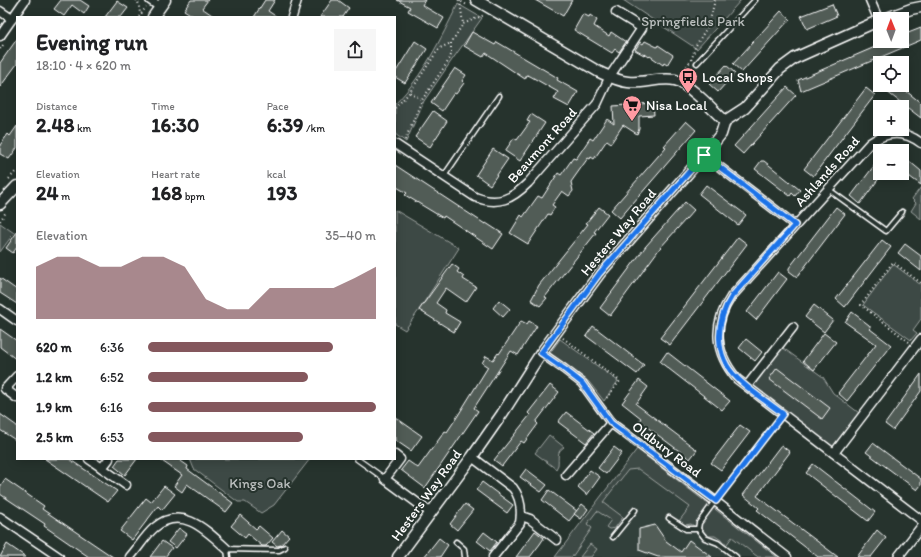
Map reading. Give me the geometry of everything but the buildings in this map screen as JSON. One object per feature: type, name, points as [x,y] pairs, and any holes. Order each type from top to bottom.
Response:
[{"type":"street","points":[[0,36],[25,0]]},
{"type":"street","points":[[150,0],[163,4],[154,16]]},
{"type":"street","points":[[292,16],[297,0]]},
{"type":"street","points":[[476,0],[599,72],[628,82],[643,82],[662,79],[676,81],[693,92],[725,121],[745,108],[780,69],[795,58],[873,24]]},
{"type":"street","points":[[870,0],[877,12]]},
{"type":"street","points":[[902,12],[912,8],[921,7]]},
{"type":"street","points":[[0,11],[12,19]]},
{"type":"street","name":"Beaumont Road","points":[[398,146],[475,197],[484,201],[502,200],[517,194],[597,104],[610,76],[642,28],[616,12]]},
{"type":"street","name":"Hesters Way Road","points":[[398,557],[472,457],[502,414],[541,353],[600,273],[704,155],[721,134],[725,121]]},
{"type":"street","name":"Ashlands Road","points":[[921,143],[910,136],[900,134],[880,136],[870,143],[732,296],[725,306],[718,329],[722,357],[737,379],[921,520]]},
{"type":"street","points":[[704,155],[795,225]]},
{"type":"street","points":[[0,204],[16,187]]},
{"type":"street","points":[[0,309],[16,320]]},
{"type":"street","points":[[747,386],[792,327]]},
{"type":"street","points":[[834,453],[921,339]]},
{"type":"street","name":"Oldbury Road","points":[[541,353],[582,383],[611,423],[716,501],[787,557]]},
{"type":"street","points":[[16,377],[5,389],[16,397]]},
{"type":"street","points":[[566,475],[611,423]]},
{"type":"street","points":[[396,456],[400,459],[385,479],[431,513]]},
{"type":"street","points":[[472,457],[513,488],[520,501],[520,523],[493,557]]},
{"type":"street","points":[[91,460],[126,485]]},
{"type":"street","points":[[102,468],[108,460]]},
{"type":"street","points":[[521,516],[530,519],[557,540]]},
{"type":"street","points":[[0,517],[59,557]]},
{"type":"street","points":[[130,557],[154,528],[174,519],[182,519],[196,523],[228,553]]},
{"type":"street","points":[[898,557],[921,527]]},
{"type":"lane","points":[[697,63],[755,0]]},
{"type":"lane","points":[[443,176],[499,96]]},
{"type":"lane","points":[[827,189],[886,231],[902,212]]},
{"type":"lane","points":[[358,460],[385,479]]},
{"type":"lane","points":[[716,501],[699,523],[698,529],[705,538],[718,543],[736,557]]},
{"type":"lane","points":[[613,538],[635,510]]},
{"type":"lane","points":[[669,518],[686,529],[698,529]]},
{"type":"lane","points":[[456,542],[464,549],[465,557]]},
{"type":"lane","points":[[228,553],[279,550],[285,547]]},
{"type":"path","points":[[136,0],[138,1],[140,14]]},
{"type":"path","points":[[460,0],[463,24]]},
{"type":"path","points":[[676,81],[692,59],[695,47],[709,24],[715,0]]},
{"type":"path","points":[[398,146],[422,100],[449,60],[451,55],[451,43],[463,24],[482,16],[492,9]]},
{"type":"path","points":[[396,107],[410,92],[440,48],[451,43]]},
{"type":"path","points":[[410,92],[422,100]]},
{"type":"path","points":[[915,346],[861,305],[893,262],[921,283]]},
{"type":"path","points":[[556,333],[620,381],[600,408]]},
{"type":"path","points":[[716,501],[783,414]]},
{"type":"shaded area","points":[[637,449],[777,557],[555,557]]},
{"type":"green space","name":"Springfields Park","points":[[623,0],[741,0],[697,49]]},
{"type":"green space","points":[[458,4],[482,18],[424,101],[406,142],[396,135],[396,103],[415,81],[438,44]]},
{"type":"green space","points":[[921,187],[921,219],[911,211],[916,203],[912,199]]},
{"type":"green space","points":[[396,211],[459,248],[405,330],[396,325]]},
{"type":"green space","points":[[0,223],[14,233],[0,252]]},
{"type":"green space","points":[[893,264],[921,285],[921,319],[913,330],[917,333],[911,340],[863,305]]},
{"type":"green space","points":[[560,339],[618,381],[604,401],[589,382],[550,353]]},
{"type":"green space","points":[[779,345],[823,377],[833,393],[863,416],[834,453],[747,386]]},
{"type":"green space","points":[[549,435],[564,447],[558,455],[558,465],[556,469],[535,453]]},
{"type":"green space","points":[[637,449],[777,557],[758,557],[732,537],[727,544],[715,536],[709,536],[691,524],[685,525],[679,521],[690,507],[638,469],[628,470],[603,502],[623,517],[615,528],[609,529],[606,527],[611,520],[597,511],[587,524],[592,528],[572,557],[555,557]]},
{"type":"green space","name":"Kings Oak","points":[[190,460],[309,460],[274,505],[261,513],[245,502],[238,502],[194,469]]},
{"type":"green space","points":[[590,544],[597,549],[591,557],[580,557]]},
{"type":"place","name":"Local Shops","points":[[688,94]]},
{"type":"place","name":"Nisa Local","points":[[632,122]]},
{"type":"route","points":[[704,155],[795,225],[732,296],[725,306],[721,317],[718,329],[719,344],[722,357],[729,369],[737,379],[783,414],[716,501],[611,423],[582,383],[541,353],[600,273],[704,155]]}]
